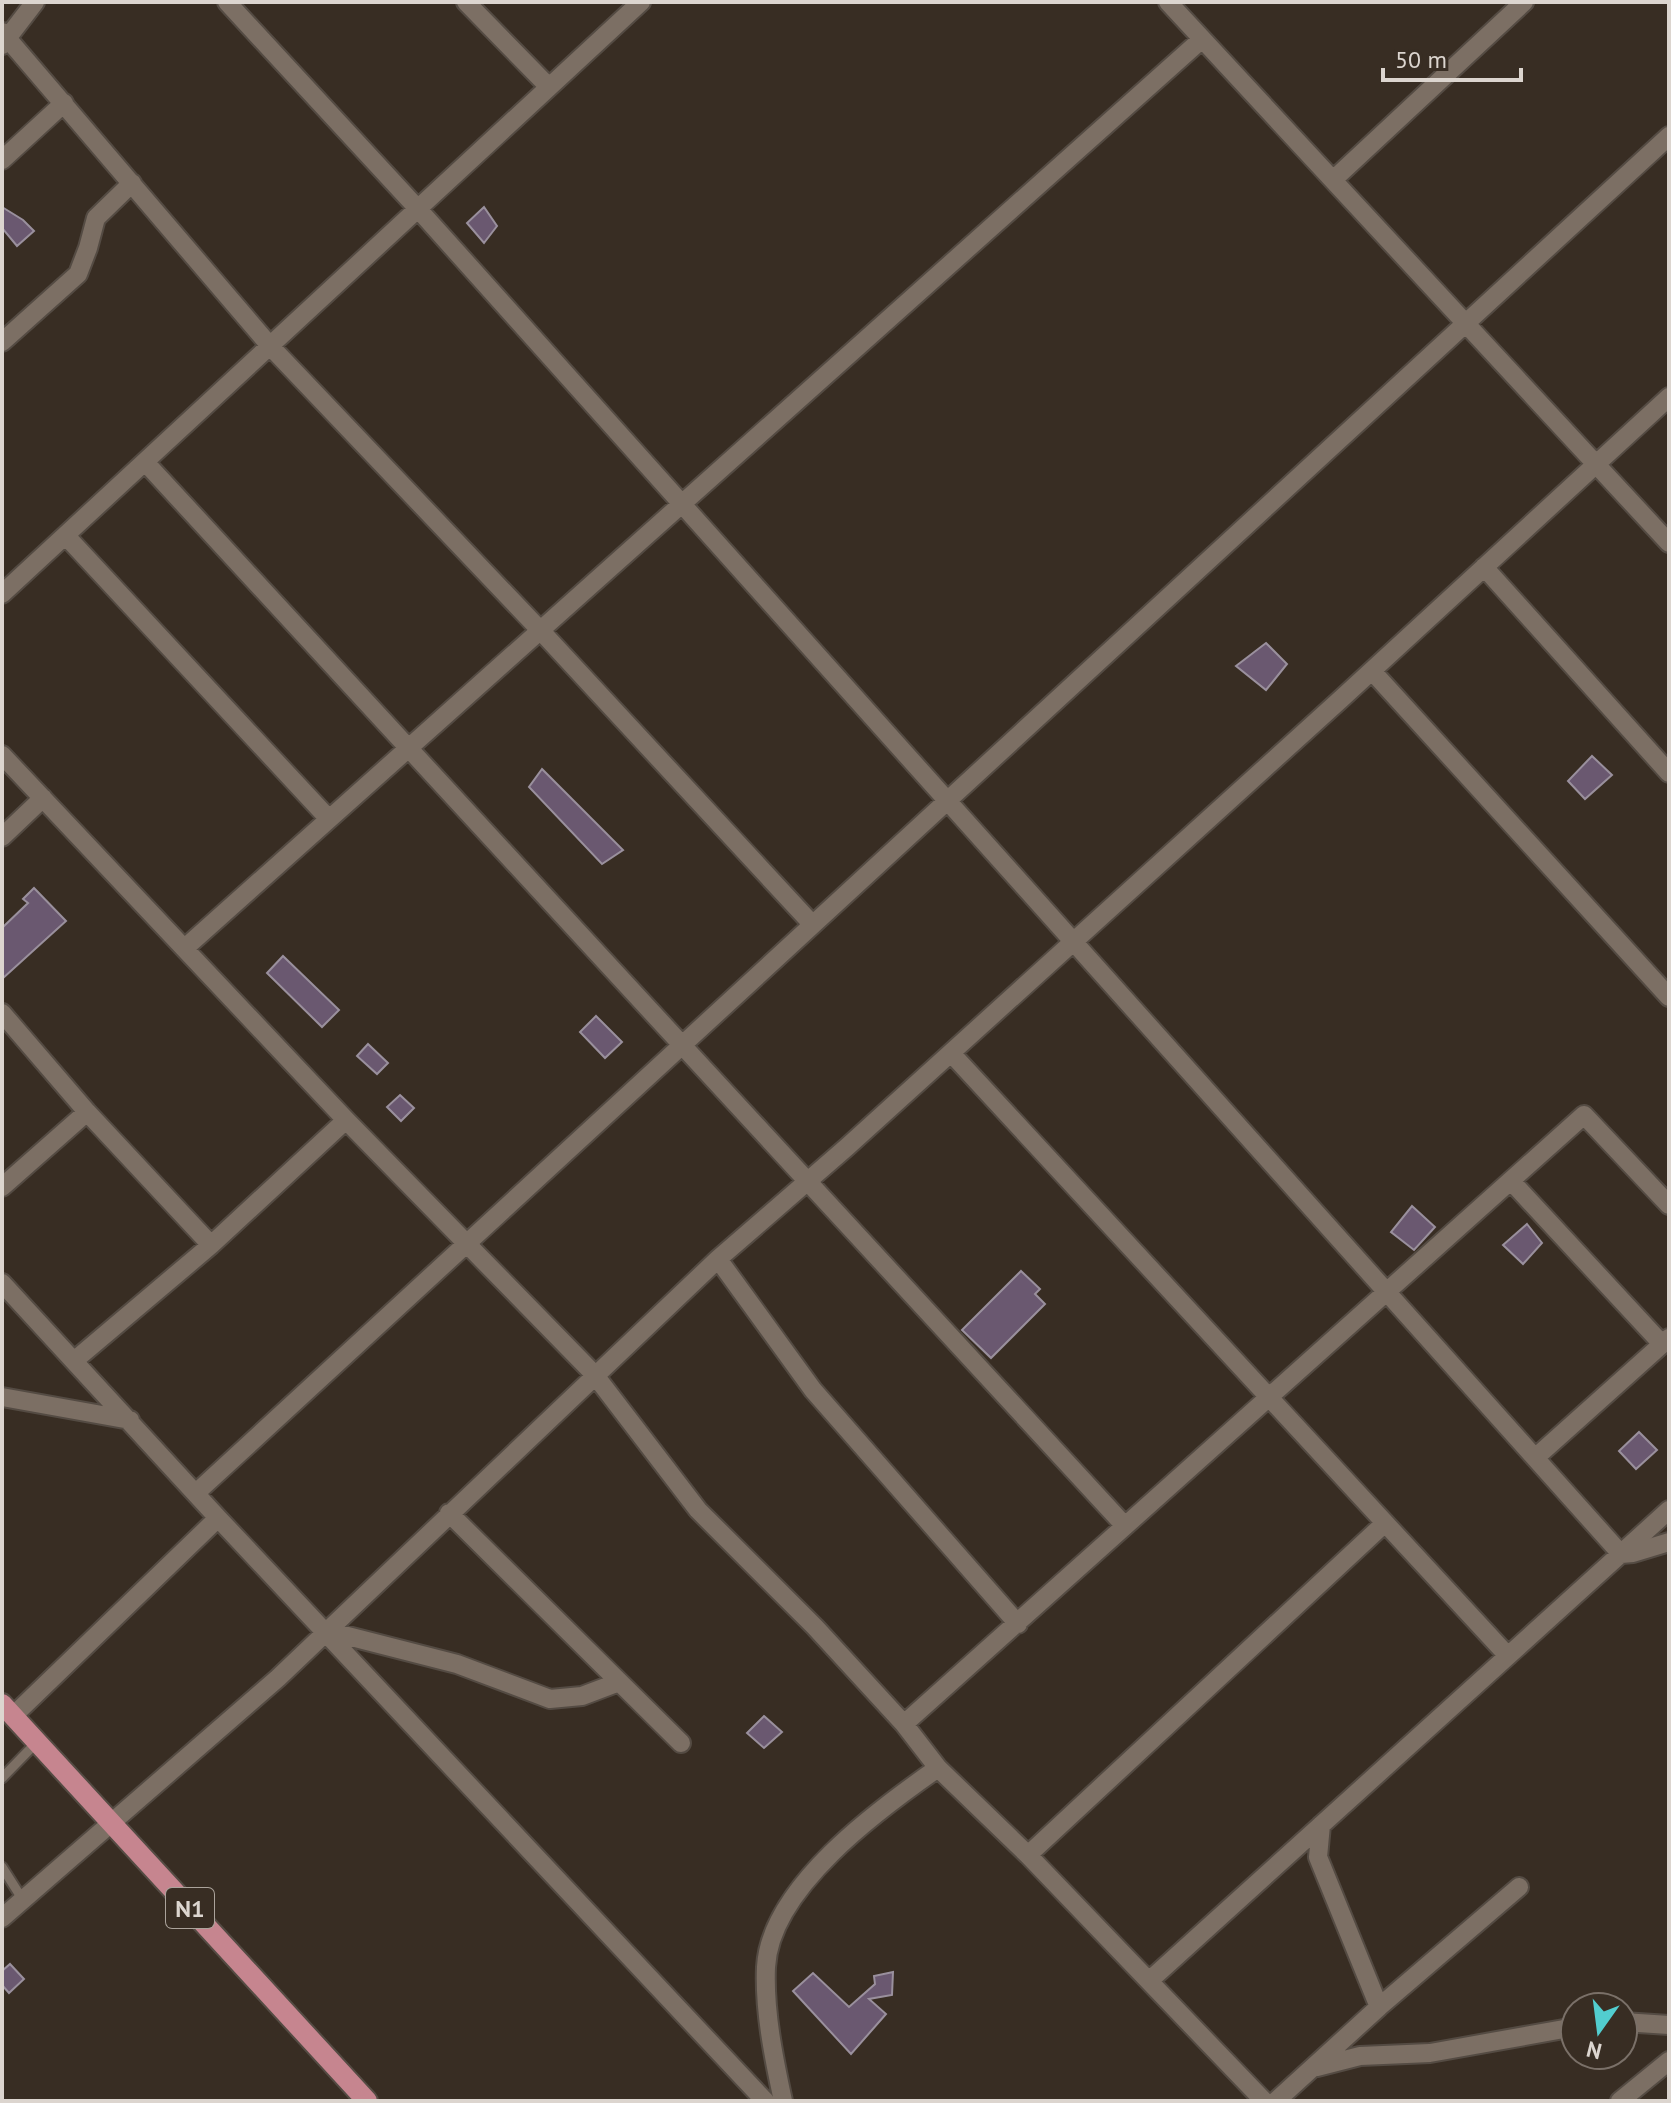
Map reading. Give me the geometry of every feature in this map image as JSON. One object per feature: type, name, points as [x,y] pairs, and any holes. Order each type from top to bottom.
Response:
[{"type":"main road","name":"N1","points":[[7,1710],[367,2101]]},
{"type":"street","points":[[35,2],[4,38],[64,103],[271,347],[540,630],[812,924]]},
{"type":"street","points":[[227,2],[419,210],[1621,1554]]},
{"type":"street","points":[[466,2],[548,86]]},
{"type":"street","points":[[2,594],[641,2]]},
{"type":"street","points":[[1168,2],[1669,543]]},
{"type":"street","points":[[1333,180],[1524,2]]},
{"type":"street","points":[[186,947],[1202,39]]},
{"type":"street","points":[[2,160],[64,103]]},
{"type":"street","points":[[197,1492],[1669,136]]},
{"type":"street","points":[[2,342],[78,274],[96,218],[132,183]]},
{"type":"street","points":[[2,1918],[278,1678],[718,1259],[951,1053],[1669,397]]},
{"type":"street","points":[[146,463],[1125,1526]]},
{"type":"street","points":[[66,536],[329,819]]},
{"type":"street","points":[[1484,567],[1669,773]]},
{"type":"street","points":[[1372,671],[1669,997]]},
{"type":"street","points":[[2,755],[346,1120],[594,1374],[698,1510],[815,1627],[904,1724],[938,1768],[1028,1855],[1264,2101]]},
{"type":"street","points":[[2,837],[43,798]]},
{"type":"street","points":[[2,1013],[87,1112],[211,1245]]},
{"type":"street","points":[[951,1053],[1508,1656]]},
{"type":"street","points":[[2,1187],[87,1112]]},
{"type":"street","points":[[904,1724],[1584,1115],[1669,1205]]},
{"type":"street","points":[[75,1360],[211,1245],[346,1120]]},
{"type":"street","points":[[1511,1181],[1665,1341],[1535,1458]]},
{"type":"street","points":[[718,1259],[813,1390],[1018,1624]]},
{"type":"street","points":[[2,1283],[765,2101]]},
{"type":"street","points":[[2,1397],[130,1420]]},
{"type":"street","points":[[1149,1981],[1669,1510]]},
{"type":"street","points":[[449,1513],[681,1743]]},
{"type":"street","points":[[7,1710],[218,1518]]},
{"type":"street","points":[[1028,1855],[1385,1523]]},
{"type":"street","points":[[1621,1554],[1669,1542]]},
{"type":"street","points":[[326,1630],[457,1664],[550,1699],[582,1696],[619,1682]]},
{"type":"street","points":[[783,2101],[772,2039],[766,1965],[785,1911],[825,1857],[938,1768]]},
{"type":"street","points":[[1321,1825],[1318,1857],[1379,2007]]},
{"type":"street","points":[[1276,2101],[1379,2007],[1519,1887]]},
{"type":"street","points":[[1639,2023],[1669,2025]]},
{"type":"street","points":[[1312,2068],[1360,2056],[1430,2053],[1559,2030]]},
{"type":"street","points":[[1620,2101],[1669,2061]]},
{"type":"lane","points":[[2,1778],[37,1742]]},
{"type":"lane","points":[[2,1867],[23,1900]]},
{"type":"building","points":[[2,207],[34,231],[17,246],[2,228]]},
{"type":"building","points":[[484,207],[497,226],[484,243],[467,223]]},
{"type":"building","points":[[1266,643],[1287,664],[1266,690],[1236,666]]},
{"type":"building","points":[[1592,756],[1612,775],[1585,799],[1568,781]]},
{"type":"building","points":[[542,769],[623,850],[602,864],[529,787]]},
{"type":"building","points":[[34,888],[66,921],[2,979],[2,928],[28,903],[23,899]]},
{"type":"building","points":[[283,956],[339,1010],[322,1027],[267,973]]},
{"type":"building","points":[[596,1016],[622,1042],[605,1058],[580,1032]]},
{"type":"building","points":[[368,1044],[388,1063],[377,1074],[357,1056]]},
{"type":"building","points":[[400,1095],[414,1108],[401,1121],[387,1107]]},
{"type":"building","points":[[1412,1206],[1435,1227],[1414,1250],[1391,1232]]},
{"type":"building","points":[[1527,1224],[1542,1243],[1523,1264],[1503,1245]]},
{"type":"building","points":[[1021,1271],[1040,1289],[1035,1294],[1045,1304],[991,1358],[962,1330]]},
{"type":"building","points":[[1639,1432],[1657,1450],[1636,1469],[1619,1451]]},
{"type":"building","points":[[764,1716],[782,1732],[764,1748],[747,1733]]},
{"type":"building","points":[[10,1964],[24,1979],[9,1993],[2,1985],[2,1971]]},
{"type":"building","points":[[893,1972],[892,1995],[869,1999],[886,2014],[851,2054],[793,1991],[813,1973],[849,2007],[875,1984],[874,1976]]}]
